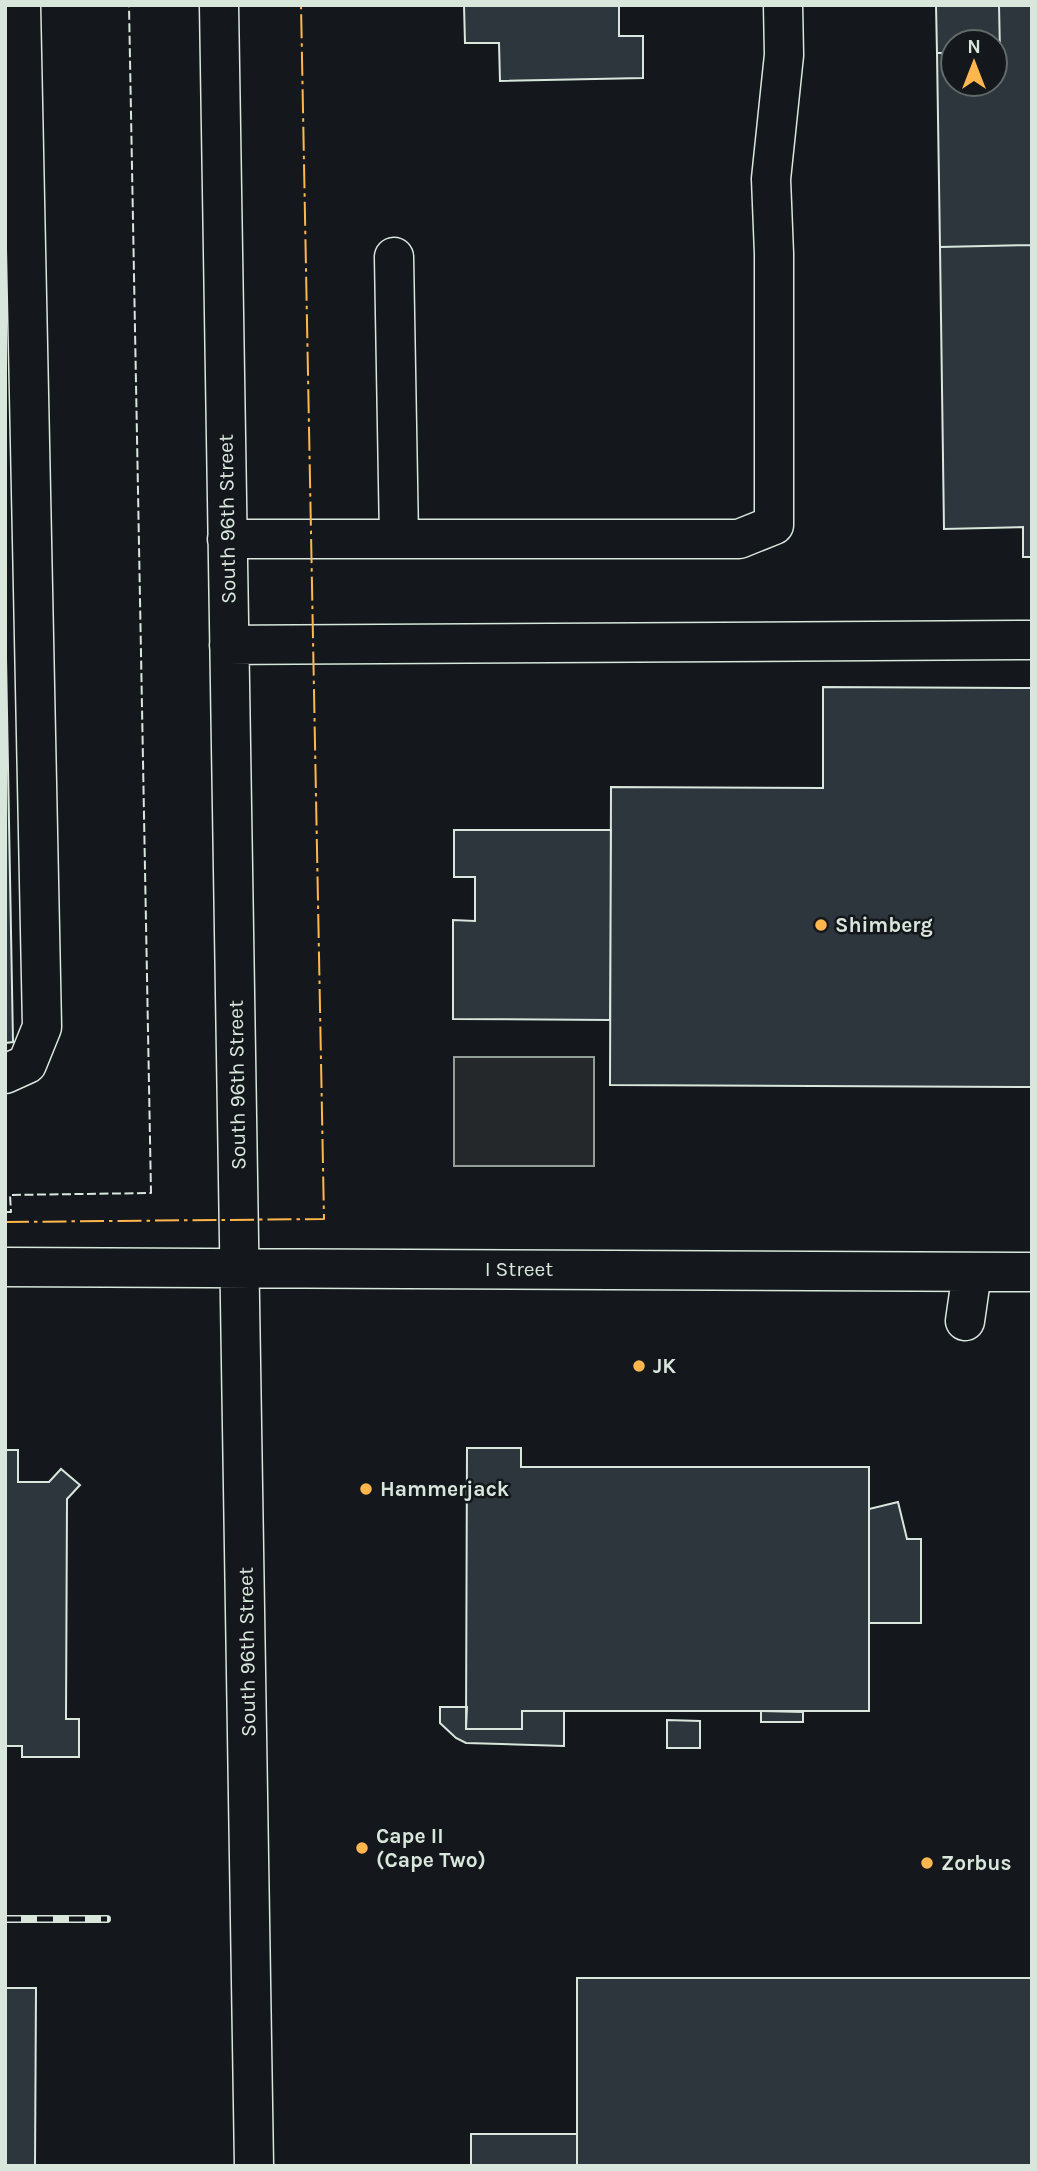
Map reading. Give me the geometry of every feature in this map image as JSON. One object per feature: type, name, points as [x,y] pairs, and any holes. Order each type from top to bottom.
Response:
[{"type":"street","points":[[5,1074],[27,1064],[42,1027],[21,5]]},
{"type":"street","name":"South 96th Street","points":[[219,5],[254,2166]]},
{"type":"street","points":[[227,539],[739,540],[774,525],[774,254],[771,179],[784,55],[783,5]]},
{"type":"street","points":[[394,257],[399,538]]},
{"type":"street","points":[[229,645],[1032,640]]},
{"type":"street","name":"I Street","points":[[5,1267],[1032,1272]]},
{"type":"street","points":[[965,1321],[972,1272]]},
{"type":"shaded area","points":[[454,1057],[594,1057],[594,1166],[454,1166]]},
{"type":"building","points":[[464,5],[619,5],[619,36],[643,36],[643,78],[500,81],[499,43],[465,43]]},
{"type":"building","points":[[936,5],[999,5],[999,28],[939,28],[937,53]]},
{"type":"building","points":[[999,5],[1032,5],[1032,245],[940,247],[937,53],[939,98],[1009,98],[1009,28],[999,28]]},
{"type":"building","points":[[1032,245],[1032,557],[1023,557],[1023,527],[944,529],[940,247]]},
{"type":"building","points":[[5,603],[13,1042],[5,1043]]},
{"type":"building","name":"Shimberg","points":[[823,687],[1032,688],[1032,1087],[610,1085],[611,787],[823,788]]},
{"type":"building","points":[[454,830],[611,830],[610,1020],[453,1019],[453,920],[475,921],[475,877],[454,877]]},
{"type":"building","points":[[467,1448],[521,1448],[521,1467],[869,1467],[869,1711],[522,1711],[522,1729],[466,1729]]},
{"type":"building","points":[[5,1450],[18,1450],[18,1482],[49,1482],[61,1469],[80,1485],[67,1499],[66,1719],[79,1719],[79,1757],[22,1757],[22,1746],[5,1746]]},
{"type":"building","points":[[898,1502],[907,1539],[921,1539],[921,1623],[869,1623],[869,1509]]},
{"type":"building","points":[[440,1707],[467,1707],[466,1729],[522,1729],[522,1711],[564,1711],[564,1746],[466,1743],[456,1738],[440,1723]]},
{"type":"building","points":[[761,1711],[803,1712],[803,1722],[761,1722]]},
{"type":"building","points":[[667,1720],[700,1721],[700,1748],[667,1748]]},
{"type":"building","points":[[577,1978],[1032,1978],[1032,2166],[577,2166]]},
{"type":"building","points":[[5,1988],[36,1988],[35,2166],[5,2166]]},
{"type":"building","points":[[471,2134],[577,2134],[577,2166],[471,2166]]},
{"type":"railway","points":[[5,1919],[107,1919]]},
{"type":"fence","points":[[5,1212],[11,1212],[10,1195],[151,1193],[129,5]]},
{"type":"power","points":[[5,1222],[324,1219],[301,5]]},
{"type":"place","name":"Shimberg","points":[[821,925]]},
{"type":"place","name":"JK","points":[[639,1366]]},
{"type":"place","name":"Hammerjack","points":[[366,1489]]},
{"type":"place","name":"Cape II (Cape Two)","points":[[362,1848]]},
{"type":"place","name":"Zorbus","points":[[927,1863]]}]
